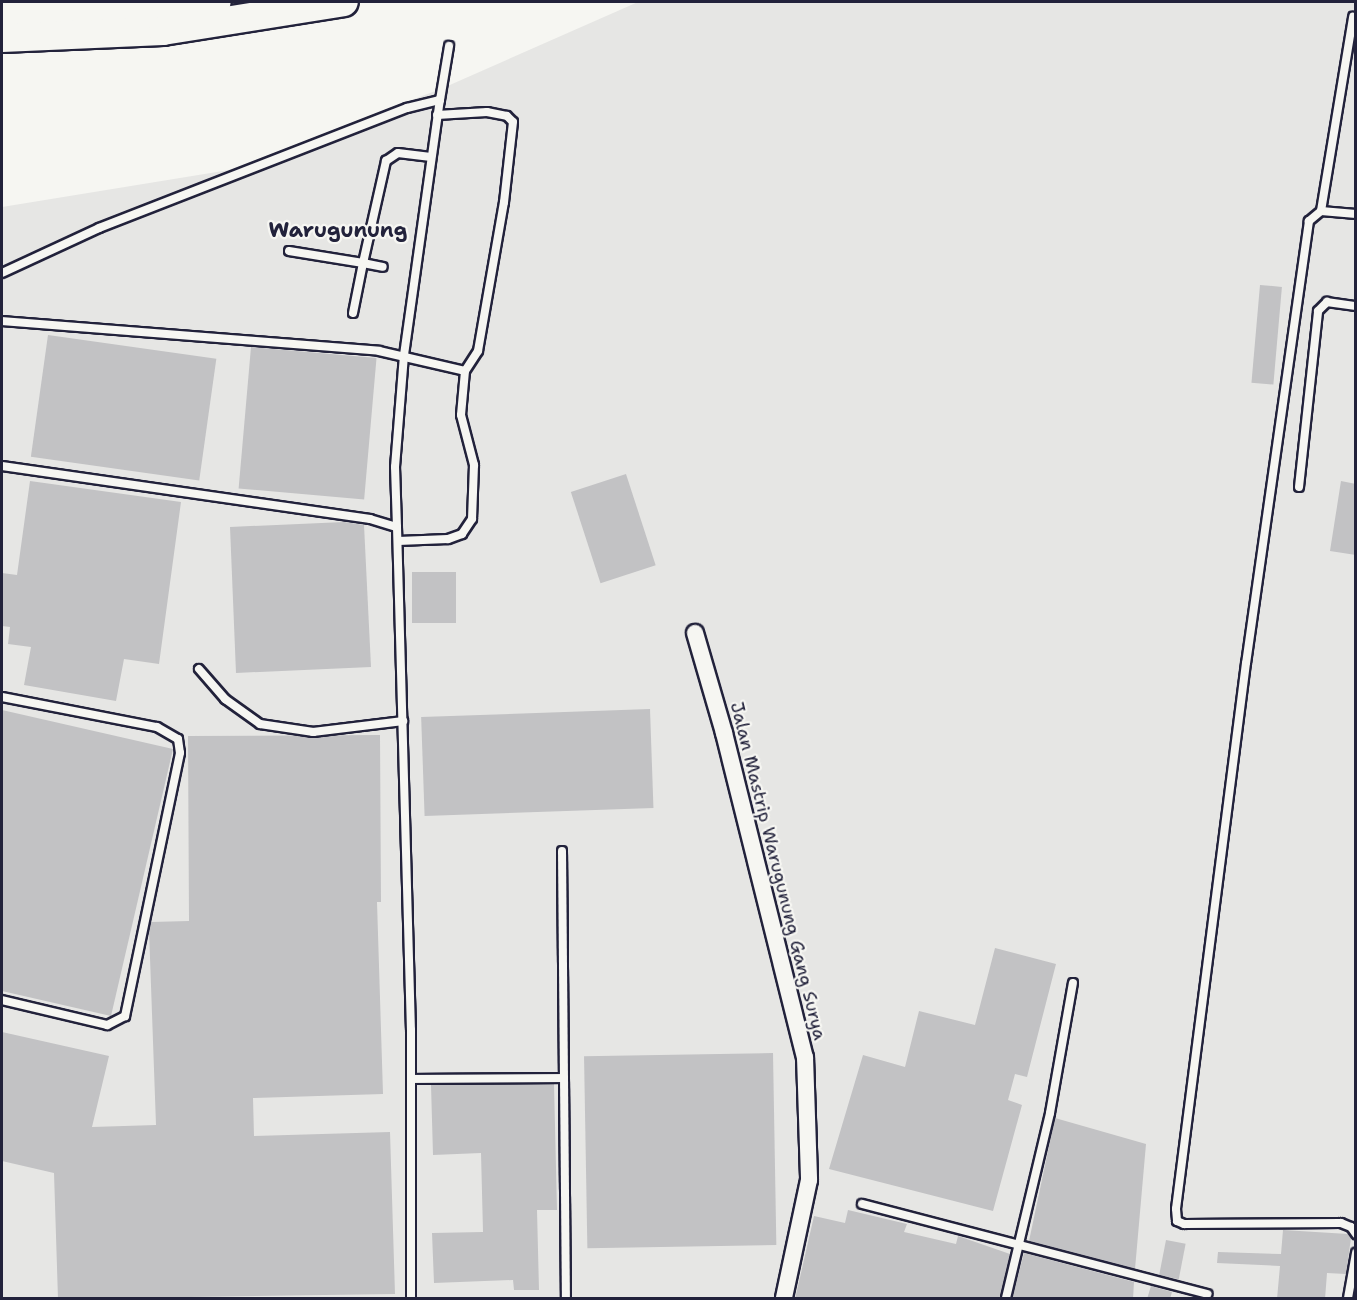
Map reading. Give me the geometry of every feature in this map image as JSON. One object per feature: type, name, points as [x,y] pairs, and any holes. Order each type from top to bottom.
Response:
[{"type":"highway","points":[[2,16],[101,13],[217,2]]},
{"type":"highway","points":[[2,38],[164,31],[344,2]]},
{"type":"street","name":"Jalan Mastrip Warugunung Gang Surya","points":[[695,633],[727,745],[805,1057],[809,1180],[784,1299]]},
{"type":"lane","points":[[1321,212],[1353,17]]},
{"type":"lane","points":[[411,1299],[411,1079],[404,721],[395,467],[404,355],[437,115],[449,46]]},
{"type":"lane","points":[[2,273],[99,228],[407,108],[440,99]]},
{"type":"lane","points":[[398,541],[462,534],[472,519],[474,465],[461,415],[465,371],[478,351],[504,202],[513,122],[507,116],[487,112],[437,115]]},
{"type":"lane","points":[[353,313],[386,161],[398,153],[431,157]]},
{"type":"lane","points":[[1356,214],[1321,212],[1309,221],[1246,663],[1176,1209],[1177,1221],[1184,1224],[1341,1223],[1351,1227],[1356,1234]]},
{"type":"lane","points":[[289,251],[383,267]]},
{"type":"lane","points":[[1299,487],[1318,311],[1327,302],[1356,306]]},
{"type":"lane","points":[[2,321],[404,355],[465,371]]},
{"type":"lane","points":[[2,466],[370,519],[397,527]]},
{"type":"lane","points":[[200,669],[225,699],[260,724],[314,732],[404,721]]},
{"type":"lane","points":[[2,697],[157,727],[178,739],[180,753],[126,1016],[107,1024],[2,1000]]},
{"type":"lane","points":[[562,851],[566,1299]]},
{"type":"lane","points":[[1006,1299],[1050,1113],[1073,982]]},
{"type":"lane","points":[[411,1079],[564,1078]]},
{"type":"lane","points":[[862,1204],[1207,1294]]},
{"type":"lane","points":[[1348,1299],[1356,1253]]},
{"type":"shaded area","points":[[638,2],[1355,2],[1355,1298],[2,1298],[2,207],[229,170],[443,88]]},
{"type":"building","points":[[1260,285],[1282,287],[1273,385],[1251,383]]},
{"type":"building","points":[[48,335],[216,359],[199,480],[31,457]]},
{"type":"building","points":[[251,347],[377,358],[364,499],[239,488]]},
{"type":"building","points":[[626,474],[656,565],[601,583],[571,492]]},
{"type":"building","points":[[30,481],[181,502],[159,664],[124,659],[116,701],[24,685],[31,647],[8,644],[10,627],[2,626],[2,573],[17,575]]},
{"type":"building","points":[[1341,481],[1356,484],[1356,555],[1330,551]]},
{"type":"building","points":[[344,522],[364,525],[371,667],[236,673],[230,527]]},
{"type":"building","points":[[412,572],[456,572],[456,623],[412,623]]},
{"type":"building","points":[[650,709],[653,808],[425,816],[421,717]]},
{"type":"building","points":[[2,710],[173,749],[111,1016],[2,991]]},
{"type":"building","points":[[380,735],[381,902],[377,902],[383,1094],[253,1098],[254,1136],[390,1132],[395,1294],[58,1299],[54,1173],[2,1161],[2,1032],[109,1056],[92,1127],[156,1125],[149,930],[151,922],[189,921],[188,736]]},
{"type":"building","points":[[995,948],[1056,964],[1027,1077],[1015,1074],[1008,1100],[1022,1105],[993,1211],[829,1169],[863,1055],[905,1067],[919,1011],[975,1025]]},
{"type":"building","points":[[773,1053],[776,1245],[587,1248],[584,1056]]},
{"type":"building","points":[[554,1084],[557,1210],[537,1210],[539,1290],[514,1290],[513,1280],[434,1283],[432,1233],[483,1232],[481,1153],[433,1155],[431,1085]]},
{"type":"building","points":[[1055,1118],[1146,1144],[1135,1269],[1029,1241]]},
{"type":"building","points":[[848,1210],[907,1224],[904,1232],[956,1244],[958,1236],[1010,1254],[1000,1299],[795,1299],[814,1216],[845,1223]]},
{"type":"building","points":[[1283,1230],[1348,1234],[1351,1238],[1346,1274],[1327,1273],[1325,1299],[1277,1299],[1280,1266],[1217,1263],[1218,1252],[1281,1254]]},
{"type":"building","points":[[1166,1240],[1186,1244],[1179,1279],[1159,1275]]},
{"type":"building","points":[[1024,1253],[1134,1282],[1133,1299],[1012,1299]]},
{"type":"building","points":[[1151,1286],[1172,1292],[1170,1299],[1147,1299]]},
{"type":"district","name":"Warugunung","points":[[338,230]]}]
